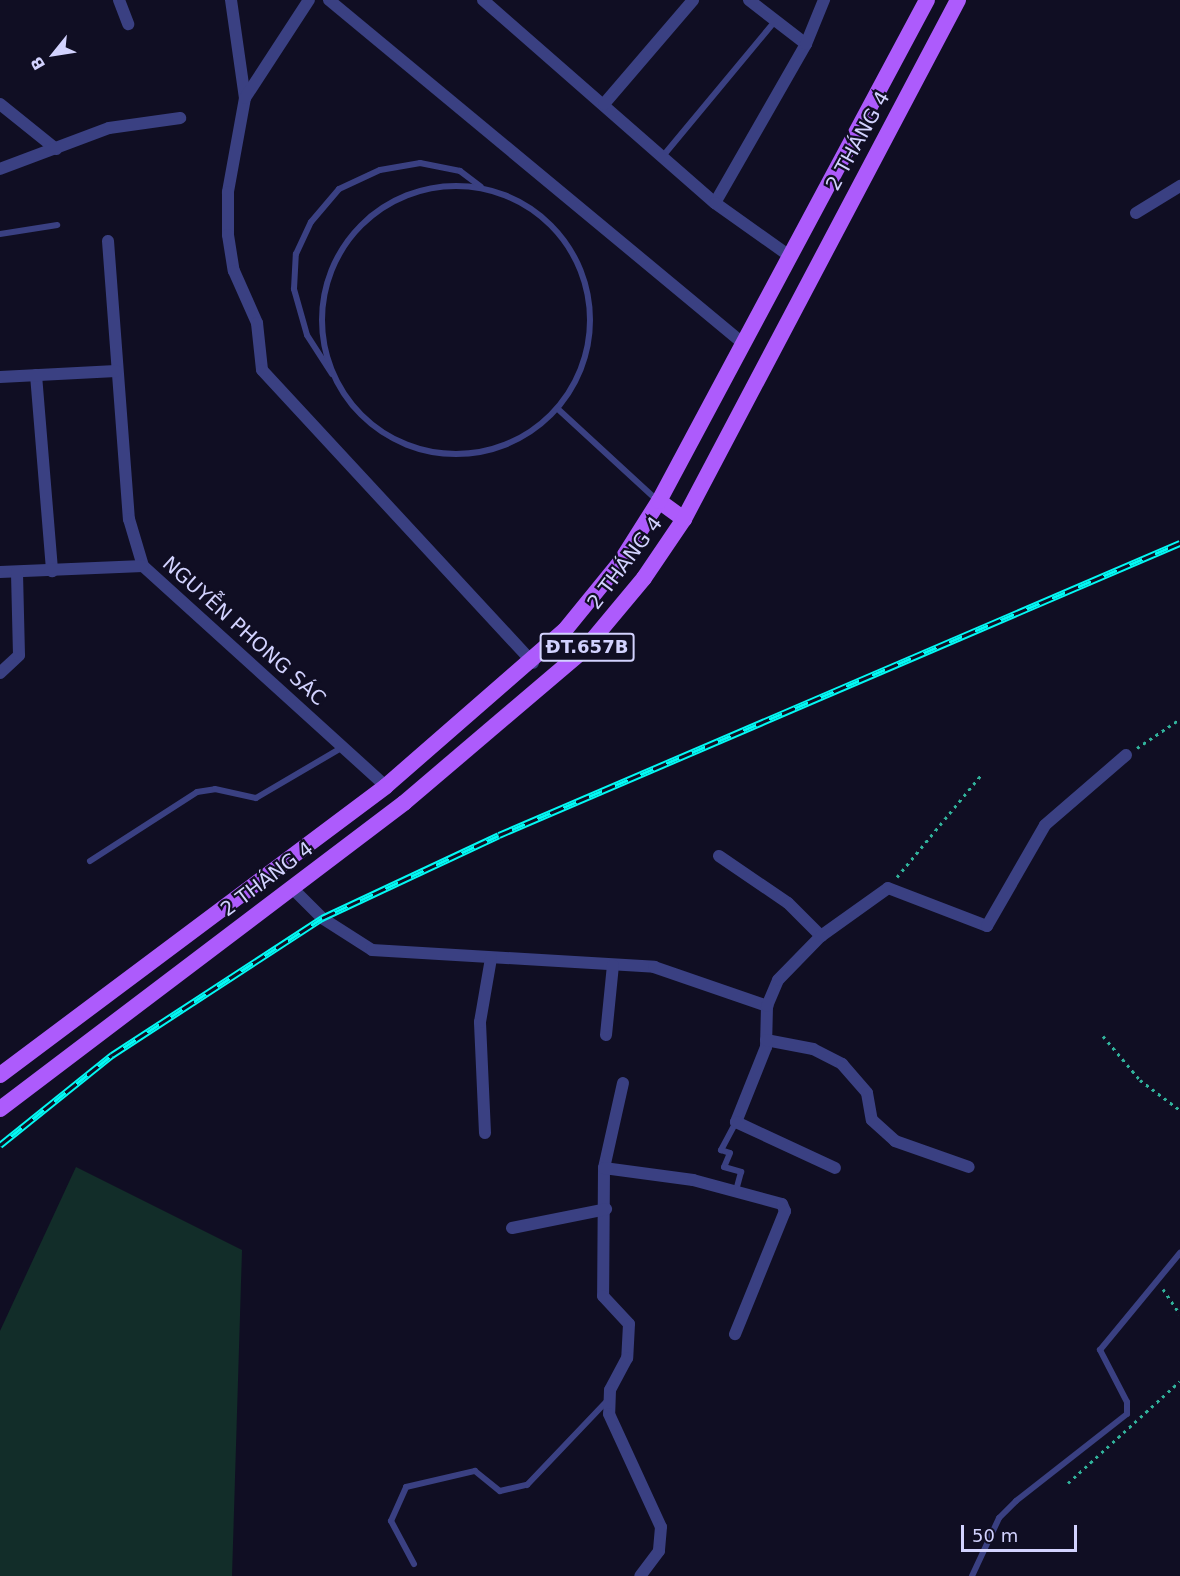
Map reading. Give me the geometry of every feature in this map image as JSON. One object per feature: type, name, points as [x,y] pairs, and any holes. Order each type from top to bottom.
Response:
[{"type":"main road","name":"2 THÁNG 4","points":[[0,1075],[386,786],[533,663],[600,588],[659,501],[927,0]]},
{"type":"main road","name":"2 THÁNG 4","points":[[0,1109],[404,803],[552,682],[644,578],[684,519],[958,0]]},
{"type":"main road","points":[[659,501],[684,519]]},
{"type":"main road","points":[[533,663],[552,682]]},
{"type":"main road","points":[[386,786],[404,803]]},
{"type":"main road","points":[[45,1041],[61,1062]]},
{"type":"street","points":[[119,0],[128,24]]},
{"type":"street","points":[[231,0],[245,98],[227,214],[234,271],[257,323],[262,370],[533,663]]},
{"type":"street","points":[[245,98],[309,0]]},
{"type":"street","points":[[329,0],[744,344]]},
{"type":"street","points":[[483,0],[715,203],[791,257]]},
{"type":"street","points":[[604,104],[693,0]]},
{"type":"street","points":[[749,0],[806,44]]},
{"type":"street","points":[[715,203],[806,44],[824,0]]},
{"type":"street","points":[[0,104],[56,149]]},
{"type":"street","points":[[0,169],[109,129],[180,118]]},
{"type":"street","points":[[1136,213],[1179,190]]},
{"type":"street","name":"NGUYỄN PHONG SÁC","points":[[108,241],[116,371],[129,519],[143,566],[386,786]]},
{"type":"street","points":[[0,377],[116,371]]},
{"type":"street","points":[[36,375],[52,571]]},
{"type":"street","points":[[0,572],[143,566]]},
{"type":"street","points":[[0,673],[14,663],[21,646],[17,572]]},
{"type":"street","points":[[0,664],[14,663]]},
{"type":"street","points":[[835,1168],[736,1122],[766,1040],[767,1006],[778,980],[821,936],[888,888],[987,926],[1046,825],[1126,755]]},
{"type":"street","points":[[718,856],[788,903],[821,936]]},
{"type":"street","points":[[291,887],[322,918],[372,950],[654,967],[767,1006]]},
{"type":"street","points":[[485,1133],[480,1022],[490,958]]},
{"type":"street","points":[[606,1035],[613,965]]},
{"type":"street","points":[[766,1040],[813,1049],[842,1064],[867,1093],[872,1120],[895,1142],[969,1167]]},
{"type":"street","points":[[623,1083],[604,1168],[606,1209],[603,1296],[629,1324],[626,1366],[608,1400],[614,1431],[661,1527],[659,1551],[640,1576]]},
{"type":"street","points":[[604,1168],[736,1191],[782,1204],[785,1211],[735,1334]]},
{"type":"street","points":[[512,1228],[606,1209]]},
{"type":"lane","points":[[663,156],[775,21]]},
{"type":"lane","points":[[420,163],[460,171],[481,187],[534,211],[552,225],[579,264],[590,310],[586,356],[559,410],[515,442],[458,454],[423,451],[380,432],[345,395],[307,335],[294,289],[296,254],[311,222],[339,189],[380,170],[420,163]]},
{"type":"lane","points":[[345,395],[325,352],[322,306],[335,260],[362,222],[390,202],[434,186],[481,187]]},
{"type":"lane","points":[[0,234],[57,225]]},
{"type":"lane","points":[[559,410],[659,501]]},
{"type":"lane","points":[[90,861],[197,792],[215,789],[256,798],[343,746]]},
{"type":"lane","points":[[736,1122],[721,1150],[730,1153],[724,1167],[741,1172],[736,1191]]},
{"type":"lane","points":[[972,1576],[999,1518],[1127,1414],[1127,1402],[1100,1350],[1180,1253]]},
{"type":"lane","points":[[414,1564],[391,1521],[406,1487],[475,1472],[500,1491],[527,1485],[608,1400]]},
{"type":"path","points":[[1126,755],[1180,719]]},
{"type":"path","points":[[888,888],[982,774]]},
{"type":"path","points":[[1103,1036],[1140,1080],[1180,1110]]},
{"type":"path","points":[[1157,1280],[1180,1314]]},
{"type":"path","points":[[1068,1483],[1180,1381]]},
{"type":"green space","points":[[76,1167],[242,1250],[232,1576],[0,1576],[0,1331]]},
{"type":"railway","points":[[0,1145],[112,1055],[322,918],[499,835],[1180,543]]}]
